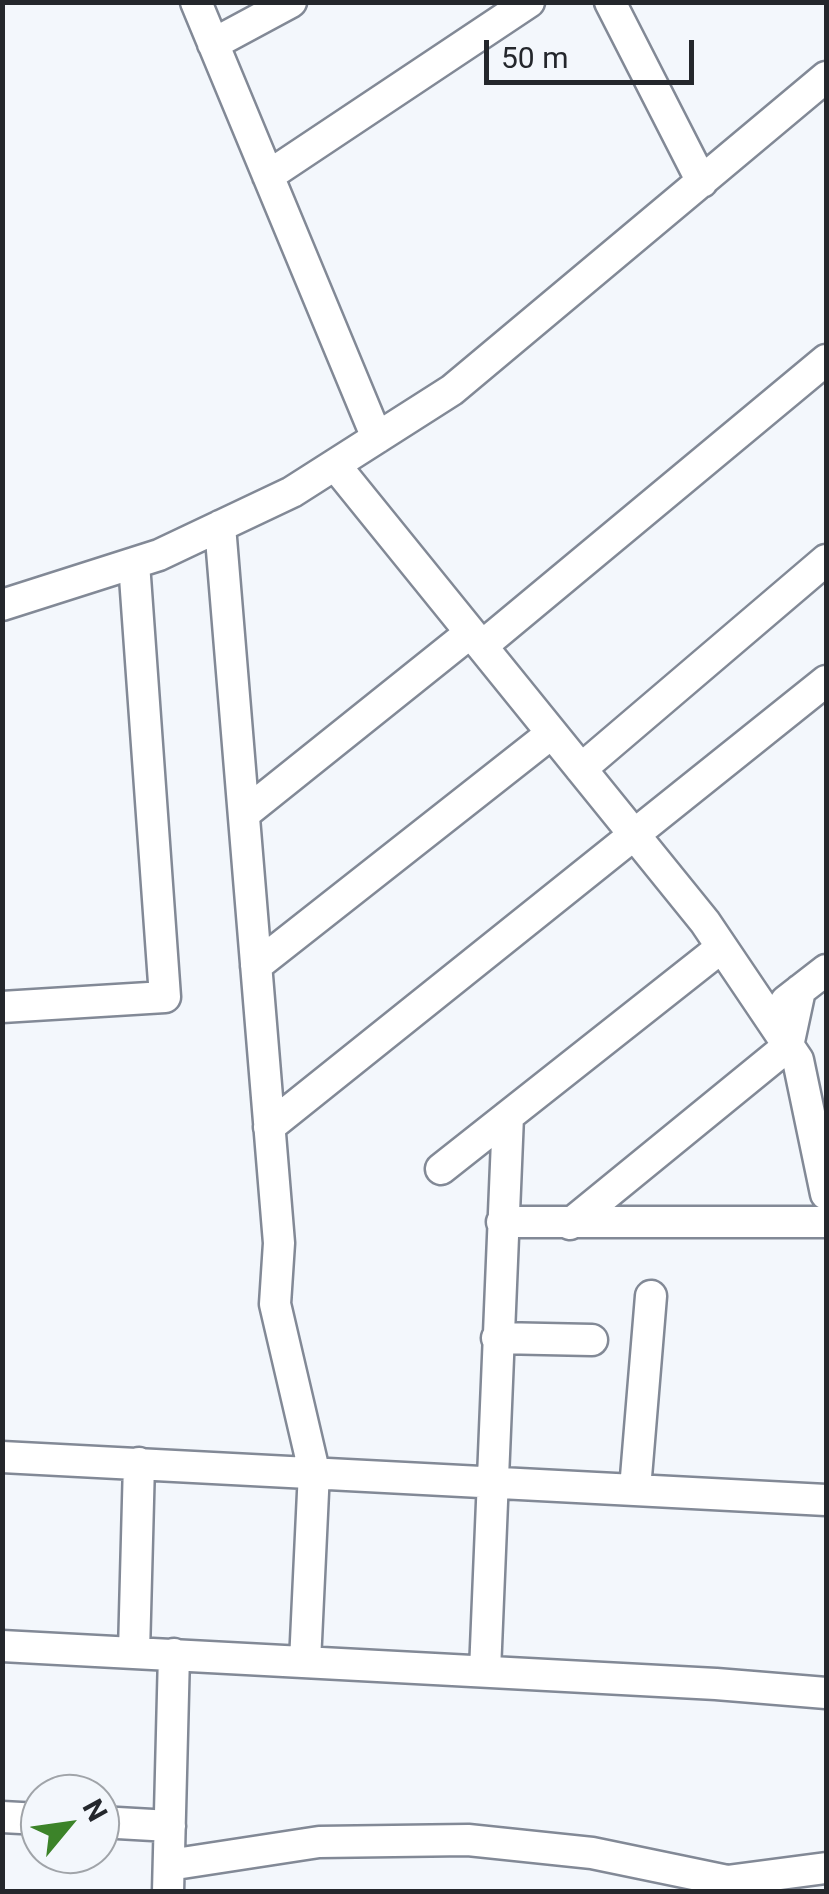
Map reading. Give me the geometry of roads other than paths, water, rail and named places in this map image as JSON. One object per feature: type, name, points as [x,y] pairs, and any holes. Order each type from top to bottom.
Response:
[{"type":"street","points":[[196,2],[378,438]]},
{"type":"street","points":[[213,44],[291,2]]},
{"type":"street","points":[[268,176],[529,2]]},
{"type":"street","points":[[610,2],[702,182]]},
{"type":"street","points":[[2,605],[134,563],[220,526],[292,492],[378,438],[452,390],[826,77]]},
{"type":"street","points":[[244,814],[476,640],[826,361]]},
{"type":"street","points":[[335,465],[722,947],[798,1060],[826,1194]]},
{"type":"street","points":[[220,526],[279,1243],[276,1304],[314,1471],[305,1662]]},
{"type":"street","points":[[581,769],[826,560]]},
{"type":"street","points":[[2,1007],[165,998],[134,563]]},
{"type":"street","points":[[269,1127],[826,681]]},
{"type":"street","points":[[256,966],[552,733]]},
{"type":"street","points":[[441,1169],[722,947]]},
{"type":"street","points":[[768,1016],[826,970]]},
{"type":"street","points":[[570,1224],[788,1046],[800,990]]},
{"type":"street","points":[[485,1671],[508,1116]]},
{"type":"street","points":[[502,1222],[826,1222]]},
{"type":"street","points":[[635,1489],[650,1296]]},
{"type":"street","points":[[497,1338],[592,1340]]},
{"type":"street","points":[[2,1457],[826,1500]]},
{"type":"street","points":[[134,1652],[138,1463]]},
{"type":"street","points":[[2,1646],[826,1693]]},
{"type":"street","points":[[174,1654],[168,1878],[319,1842],[468,1840],[592,1853],[727,1881],[826,1868]]},
{"type":"street","points":[[120,1823],[170,1826]]}]
